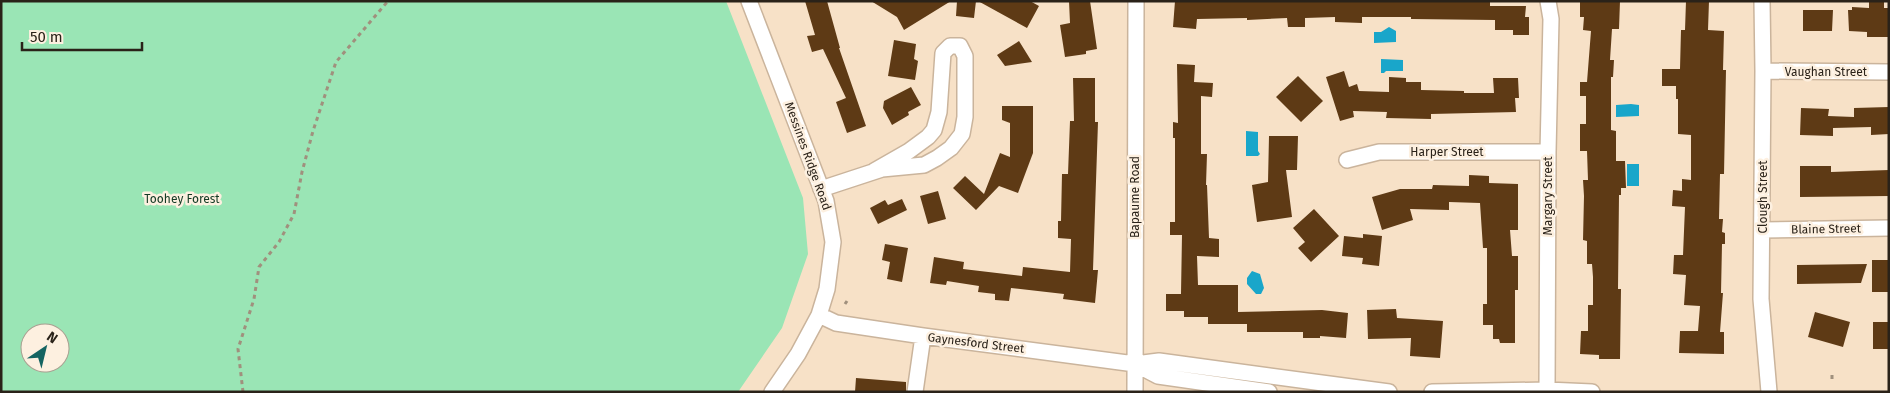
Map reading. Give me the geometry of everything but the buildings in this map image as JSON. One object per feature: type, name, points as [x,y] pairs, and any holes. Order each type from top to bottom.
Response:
[{"type":"street","name":"Messines Ridge Road","points":[[749,1],[822,189],[830,219],[833,249],[827,289],[819,315],[798,354],[772,392]]},
{"type":"street","name":"Bapaume Road","points":[[1135,392],[1136,1]]},
{"type":"street","name":"Margary Street","points":[[1548,1],[1551,20],[1548,152],[1548,390]]},
{"type":"street","name":"Clough Street","points":[[1762,1],[1762,299],[1769,392]]},
{"type":"street","points":[[822,189],[874,171],[927,163],[947,151],[959,138],[965,117],[965,56],[960,46],[950,46],[943,53],[939,112],[934,130],[928,137],[909,151],[874,171]]},
{"type":"street","name":"Vaughan Street","points":[[1763,71],[1889,72]]},
{"type":"street","name":"Harper Street","points":[[1347,160],[1379,152],[1548,152]]},
{"type":"street","name":"Blaine Street","points":[[1763,230],[1889,228]]},
{"type":"street","name":"Gaynesford Street","points":[[819,315],[836,323],[923,336],[1135,364],[1159,361],[1389,392]]},
{"type":"street","points":[[915,392],[923,336]]},
{"type":"street","name":"Gaynesford Street","points":[[1135,364],[1158,376],[1269,392]]},
{"type":"street","points":[[1432,392],[1548,390],[1592,392]]},
{"type":"path","points":[[243,392],[238,349],[254,298],[259,267],[279,242],[294,214],[302,172],[313,131],[336,62],[388,1]]},
{"type":"path","points":[[1832,375],[1832,383]]},
{"type":"green space","name":"Toohey Forest","points":[[1,1],[726,1],[803,198],[808,254],[782,328],[738,392],[1,392]]},
{"type":"water","points":[[1389,27],[1396,31],[1396,42],[1374,43],[1374,32],[1381,32]]},
{"type":"water","points":[[1381,59],[1403,60],[1403,71],[1386,71],[1381,73]]},
{"type":"water","points":[[1616,105],[1639,105],[1639,116],[1616,117]]},
{"type":"water","points":[[1246,131],[1258,132],[1258,151],[1260,154],[1258,156],[1246,156]]},
{"type":"water","points":[[1627,164],[1639,164],[1639,186],[1627,186]]},
{"type":"water","points":[[1252,271],[1260,274],[1264,288],[1261,294],[1256,294],[1247,284],[1247,278]]}]
